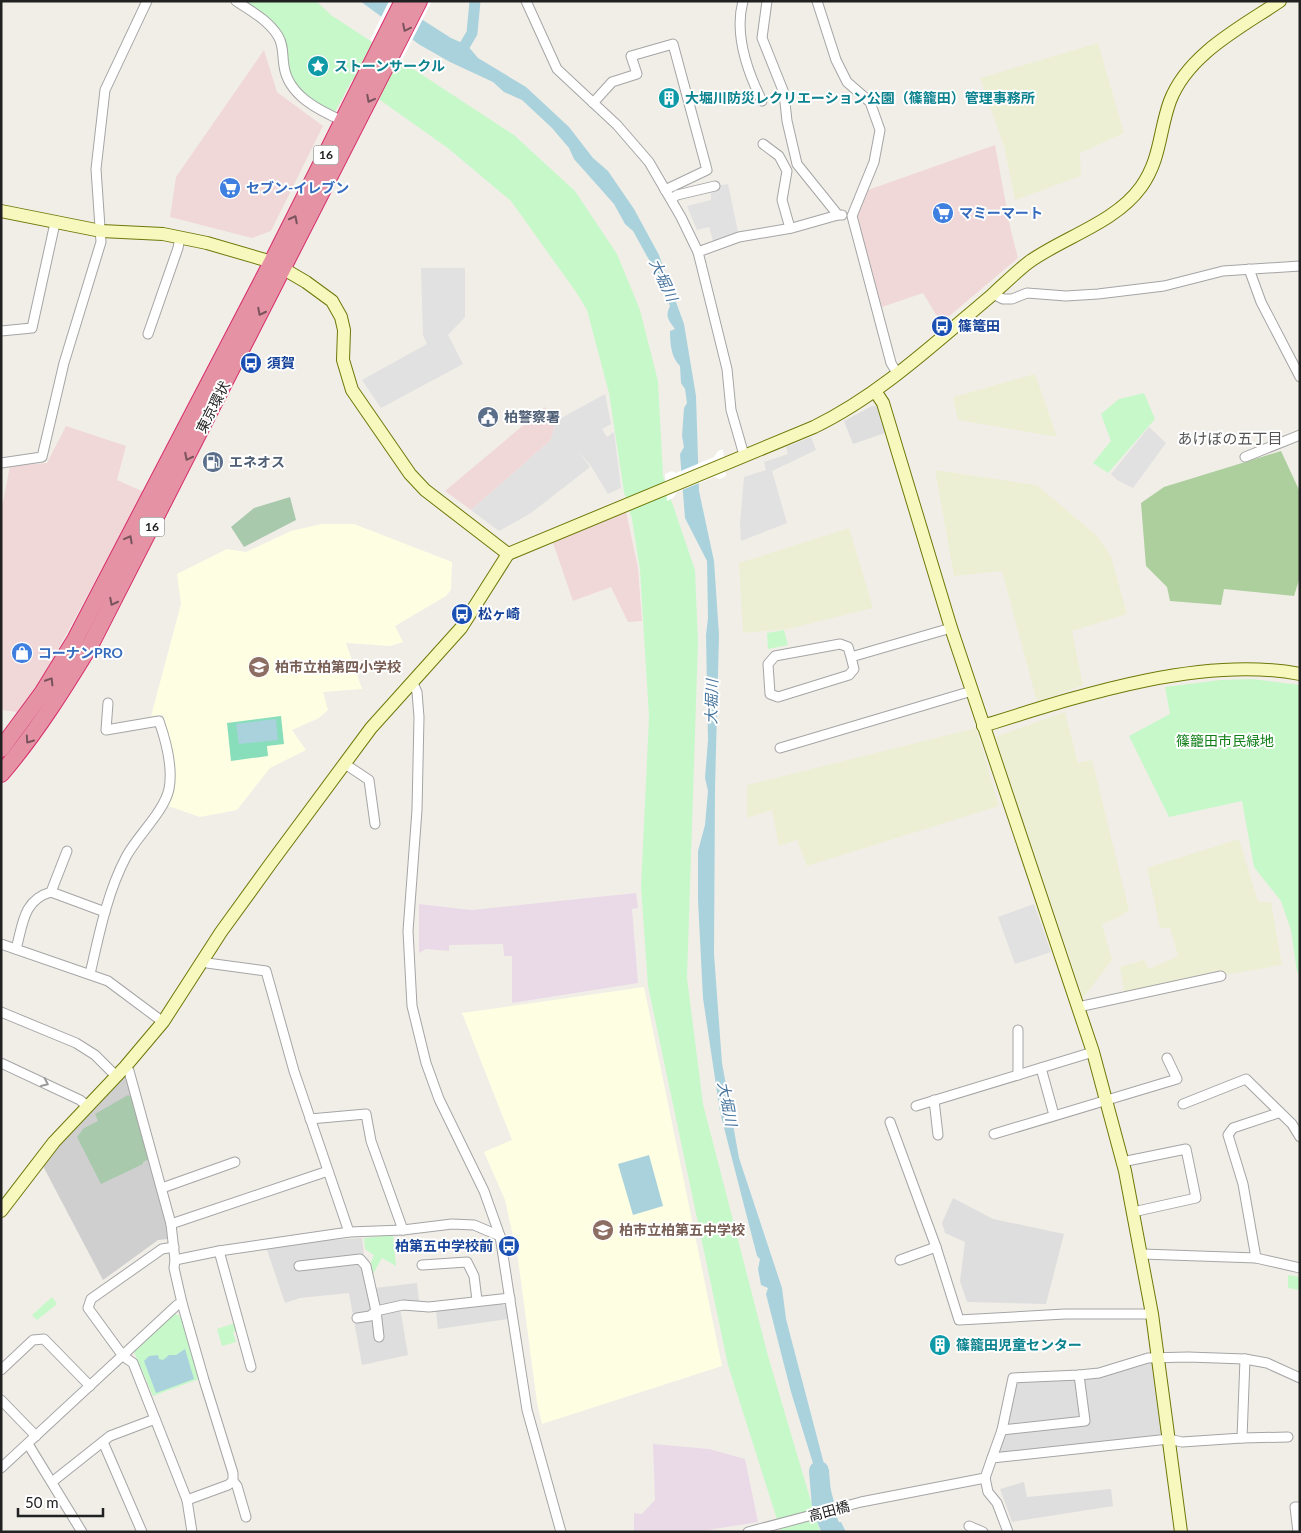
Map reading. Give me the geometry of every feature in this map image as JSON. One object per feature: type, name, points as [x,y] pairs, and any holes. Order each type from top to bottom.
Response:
[{"type":"highway","name":"東京環状","points":[[1,749],[43,692],[75,640],[277,265],[387,52],[403,1]]},
{"type":"highway","name":"東京環状","points":[[1,774],[19,753],[57,700],[92,642],[277,265],[343,121],[419,1]]},
{"type":"street","points":[[1,462],[42,457],[64,363],[98,256],[101,231],[96,169],[105,90],[146,1]]},
{"type":"street","points":[[236,1],[266,21],[278,35],[283,47],[287,82],[295,92],[329,115],[343,121]]},
{"type":"street","points":[[526,1],[558,69],[649,162],[698,252],[727,369],[731,410],[744,455]]},
{"type":"street","points":[[743,1],[739,17],[743,49],[762,101]]},
{"type":"street","points":[[767,1],[762,38],[784,94],[787,121],[797,164],[838,215]]},
{"type":"street","points":[[817,1],[836,60],[847,82],[870,102],[880,130],[874,162],[852,216],[891,363],[897,373]]},
{"type":"street","points":[[1,1211],[54,1142],[121,1072],[163,1022],[241,903],[370,728],[461,628],[508,554],[837,416],[875,391],[1027,264],[1103,219],[1130,198],[1140,188],[1155,161],[1170,102],[1183,77],[1215,45],[1280,1]]},
{"type":"street","points":[[593,103],[612,82],[637,74],[632,56],[673,44],[707,170],[665,190]]},
{"type":"street","points":[[763,144],[779,156],[787,171],[782,200],[790,228]]},
{"type":"street","points":[[670,199],[676,195],[715,186]]},
{"type":"street","points":[[1,211],[101,231],[180,237],[243,252],[277,265],[306,282],[332,301],[341,317],[344,330],[343,360],[352,390],[410,474],[425,490],[508,554]]},
{"type":"street","points":[[698,252],[738,236],[790,228],[838,215],[852,216]]},
{"type":"street","points":[[1,331],[32,328],[55,223]]},
{"type":"street","points":[[148,334],[178,248],[180,237]]},
{"type":"street","points":[[992,294],[1003,299],[1012,299],[1027,293],[1066,296],[1098,294],[1164,286],[1223,271],[1300,266]]},
{"type":"street","points":[[1249,269],[1261,302],[1300,377]]},
{"type":"street","points":[[875,391],[883,403],[951,628],[1093,1052],[1122,1162],[1142,1254],[1152,1314],[1181,1532]]},
{"type":"street","points":[[1245,457],[1300,435]]},
{"type":"street","points":[[851,657],[951,628]]},
{"type":"street","points":[[840,644],[848,647],[851,657],[854,669],[848,675],[778,697],[770,694],[768,664],[775,656],[840,644]]},
{"type":"street","points":[[983,726],[1057,703],[1108,690],[1214,670],[1243,668],[1300,674]]},
{"type":"street","points":[[412,681],[418,692],[419,718],[417,810],[408,931],[412,1006],[426,1062],[439,1099],[484,1192],[500,1236],[527,1410],[561,1532]]},
{"type":"street","points":[[780,748],[972,691]]},
{"type":"street","points":[[90,974],[105,912],[126,856],[162,805],[169,789],[165,739],[160,721],[106,730],[108,703]]},
{"type":"street","points":[[345,764],[369,780],[375,824]]},
{"type":"street","points":[[51,892],[67,851]]},
{"type":"street","points":[[16,949],[27,908],[40,895],[51,892],[105,912]]},
{"type":"street","points":[[1,944],[108,981],[127,993],[163,1022]]},
{"type":"street","points":[[203,960],[207,963],[266,971],[310,1119],[350,1232]]},
{"type":"street","points":[[1078,1007],[1221,976]]},
{"type":"street","points":[[1,1012],[76,1043],[121,1072],[129,1071],[171,1224],[175,1260],[174,1268],[182,1304],[233,1473],[233,1481],[237,1486],[246,1517]]},
{"type":"street","points":[[1018,1030],[1018,1075]]},
{"type":"street","points":[[916,1106],[1093,1052]]},
{"type":"street","points":[[994,1134],[1177,1079],[1167,1058]]},
{"type":"street","points":[[1,1063],[80,1100],[87,1106]]},
{"type":"street","points":[[1042,1068],[1054,1115]]},
{"type":"street","points":[[1183,1104],[1246,1079],[1278,1113],[1296,1123],[1300,1138]]},
{"type":"street","points":[[934,1100],[938,1136]]},
{"type":"street","points":[[1256,1258],[1243,1184],[1228,1135],[1233,1128],[1278,1113]]},
{"type":"street","points":[[310,1119],[366,1114],[371,1141],[403,1230]]},
{"type":"street","points":[[890,1122],[936,1247],[959,1320],[1065,1314],[1152,1314]]},
{"type":"street","points":[[1122,1162],[1186,1149],[1196,1198],[1133,1212]]},
{"type":"street","points":[[162,1188],[235,1162]]},
{"type":"street","points":[[171,1224],[328,1171]]},
{"type":"street","points":[[175,1260],[218,1251],[350,1232],[403,1230],[452,1224],[474,1226],[500,1236]]},
{"type":"street","points":[[174,1247],[162,1249],[91,1299],[88,1308],[123,1356],[133,1363],[187,1500],[192,1532]]},
{"type":"street","points":[[900,1260],[936,1247]]},
{"type":"street","points":[[218,1251],[251,1367]]},
{"type":"street","points":[[1142,1254],[1256,1258],[1300,1268]]},
{"type":"street","points":[[299,1266],[360,1259],[366,1266],[376,1311],[379,1337]]},
{"type":"street","points":[[422,1265],[466,1262],[474,1276],[477,1300]]},
{"type":"street","points":[[356,1318],[370,1316],[376,1311],[403,1305],[429,1307],[477,1300],[510,1298]]},
{"type":"street","points":[[1,1468],[182,1304]]},
{"type":"street","points":[[1,1370],[33,1340],[44,1339],[90,1386]]},
{"type":"street","points":[[1008,1532],[997,1503],[988,1492],[985,1478],[1002,1430],[1013,1378],[1099,1373],[1148,1358],[1158,1358],[1245,1359],[1267,1363],[1300,1378]]},
{"type":"street","points":[[1242,1438],[1245,1359]]},
{"type":"street","points":[[1002,1430],[1085,1422],[1079,1375]]},
{"type":"street","points":[[1,1400],[36,1436]]},
{"type":"street","points":[[52,1482],[110,1436],[155,1418]]},
{"type":"street","points":[[992,1458],[1169,1439],[1182,1442],[1288,1437]]},
{"type":"street","points":[[103,1442],[142,1532]]},
{"type":"street","points":[[28,1444],[82,1532]]},
{"type":"street","name":"高田橋","points":[[748,1532],[861,1502],[985,1478]]},
{"type":"street","points":[[187,1500],[228,1485],[233,1481]]},
{"type":"street","points":[[1298,1532],[1295,1507],[1300,1507]]},
{"type":"street","points":[[969,1526],[983,1532]]},
{"type":"shaded area","points":[[1098,43],[1124,133],[1080,153],[1081,176],[1015,200],[1004,146],[980,78]]},
{"type":"shaded area","points":[[264,50],[277,92],[323,126],[271,231],[252,238],[170,217],[176,177]]},
{"type":"shaded area","points":[[995,145],[1018,258],[941,323],[923,293],[882,307],[856,219],[868,190]]},
{"type":"shaded area","points":[[728,184],[738,232],[713,241],[709,227],[697,230],[687,206],[711,200],[711,187]]},
{"type":"shaded area","points":[[421,268],[465,268],[465,317],[448,335],[463,364],[381,408],[362,380],[427,344],[423,335]]},
{"type":"shaded area","points":[[1035,374],[1057,437],[958,420],[953,397]]},
{"type":"shaded area","points":[[605,394],[611,424],[602,429],[607,437],[614,432],[621,488],[608,494],[591,466],[578,451],[590,467],[531,513],[499,531],[471,510],[551,440],[556,421]]},
{"type":"shaded area","points":[[872,406],[880,406],[888,432],[853,444],[844,421]]},
{"type":"shaded area","points":[[545,407],[556,421],[551,440],[471,510],[445,491]]},
{"type":"shaded area","points":[[66,426],[126,446],[117,480],[144,492],[34,693],[17,712],[1,710],[1,512],[10,466],[47,463]]},
{"type":"shaded area","points":[[1149,427],[1166,443],[1133,488],[1117,480],[1111,474]]},
{"type":"shaded area","points":[[811,437],[816,450],[772,471],[787,523],[741,541],[740,524],[744,477],[766,470],[764,462],[788,454],[786,447]]},
{"type":"shaded area","points":[[935,470],[1037,485],[1096,535],[1111,556],[1127,614],[1072,631],[1083,685],[1037,702],[1002,571],[954,576]]},
{"type":"shaded area","points":[[290,497],[296,520],[244,547],[231,527],[254,508]]},
{"type":"shaded area","points":[[626,511],[638,568],[642,621],[628,622],[611,587],[573,601],[552,540]]},
{"type":"shaded area","name":"柏市立柏第四小学校","points":[[321,524],[354,524],[452,562],[451,590],[446,596],[395,626],[403,642],[391,646],[346,643],[362,689],[323,692],[328,710],[319,718],[292,730],[306,750],[270,768],[237,810],[200,817],[168,806],[174,789],[174,762],[163,715],[151,716],[181,604],[177,574],[227,549],[246,552],[291,531]]},
{"type":"shaded area","points":[[849,528],[873,608],[788,629],[743,633],[739,563]]},
{"type":"shaded area","points":[[1065,712],[1078,763],[1092,760],[1129,910],[1119,917],[1102,924],[1112,960],[1083,998],[995,737]]},
{"type":"shaded area","points":[[976,728],[999,806],[807,866],[797,840],[779,846],[772,810],[747,818],[747,785]]},
{"type":"shaded area","points":[[1239,839],[1258,902],[1271,902],[1282,965],[1124,992],[1120,967],[1144,960],[1149,969],[1178,956],[1170,928],[1160,928],[1147,868]]},
{"type":"shaded area","points":[[636,893],[638,908],[632,909],[638,983],[512,1003],[512,956],[504,956],[503,944],[449,945],[449,951],[426,949],[419,953],[419,904],[471,910]]},
{"type":"shaded area","points":[[1034,904],[1051,952],[1015,964],[998,917]]},
{"type":"shaded area","name":"柏市立柏第五中学校","points":[[644,987],[722,1366],[542,1424],[537,1403],[518,1259],[505,1200],[484,1152],[512,1140],[462,1013]]},
{"type":"shaded area","points":[[125,1074],[127,1075],[171,1232],[168,1239],[158,1240],[103,1280],[43,1166],[56,1149]]},
{"type":"shaded area","points":[[128,1095],[132,1097],[149,1159],[143,1162],[143,1164],[101,1184],[77,1137],[84,1128],[98,1121],[95,1114]]},
{"type":"shaded area","points":[[953,1198],[993,1219],[1064,1234],[1046,1304],[967,1302],[960,1281],[965,1242],[945,1233],[942,1223]]},
{"type":"shaded area","points":[[362,1238],[364,1255],[369,1260],[375,1288],[417,1283],[419,1301],[399,1302],[408,1355],[362,1365],[349,1293],[300,1298],[285,1303],[265,1244]]},
{"type":"shaded area","points":[[500,1303],[506,1306],[508,1319],[438,1329],[436,1311]]},
{"type":"shaded area","points":[[1151,1362],[1157,1367],[1165,1434],[999,1454],[1018,1381],[1107,1375]]},
{"type":"shaded area","points":[[653,1444],[709,1449],[745,1459],[758,1522],[696,1532],[634,1532],[634,1513],[642,1514],[655,1500]]},
{"type":"shaded area","points":[[1024,1482],[1027,1497],[1111,1489],[1113,1506],[1012,1522],[1000,1489]]},
{"type":"green space","points":[[244,1],[316,1],[331,15],[514,135],[575,191],[617,254],[640,310],[658,381],[663,476],[695,570],[698,642],[687,978],[703,1104],[768,1356],[820,1532],[781,1532],[728,1365],[648,986],[641,887],[649,717],[640,570],[632,519],[624,492],[609,393],[587,310],[511,201],[449,149],[352,80],[335,112],[302,93],[291,79],[287,47],[282,35],[268,18]]},
{"type":"green space","points":[[1144,393],[1155,419],[1108,473],[1093,463],[1111,441],[1101,414],[1119,399]]},
{"type":"green space","points":[[1281,451],[1300,492],[1300,577],[1294,596],[1224,589],[1221,605],[1170,601],[1167,587],[1146,566],[1141,503],[1164,487]]},
{"type":"green space","points":[[784,630],[788,645],[768,649],[767,633]]},
{"type":"green space","name":"篠籠田市民緑地","points":[[1252,679],[1300,685],[1300,974],[1297,972],[1291,930],[1281,901],[1254,867],[1242,801],[1169,817],[1129,736],[1170,714],[1165,687],[1220,680]]},
{"type":"green space","points":[[281,716],[284,744],[267,746],[268,756],[231,761],[227,723]]},
{"type":"green space","points":[[393,1235],[396,1266],[382,1258],[373,1274],[371,1262],[374,1255],[365,1249],[364,1238]]},
{"type":"green space","points":[[1288,1275],[1300,1277],[1300,1290],[1288,1288]]},
{"type":"green space","points":[[52,1297],[57,1304],[37,1320],[32,1315]]},
{"type":"green space","points":[[173,1313],[180,1316],[199,1379],[153,1396],[134,1352]]},
{"type":"green space","points":[[235,1323],[237,1331],[233,1332],[236,1342],[222,1346],[217,1329]]},
{"type":"water","points":[[360,1],[393,1],[451,38],[467,45],[478,58],[526,87],[569,127],[593,158],[608,171],[634,209],[659,255],[684,324],[696,396],[699,491],[714,561],[719,635],[715,789],[714,954],[722,1063],[739,1158],[782,1288],[786,1319],[834,1502],[823,1509],[819,1483],[791,1392],[766,1294],[768,1288],[761,1285],[758,1269],[760,1259],[757,1256],[720,1112],[703,998],[698,900],[698,851],[705,825],[708,791],[705,778],[708,740],[707,561],[685,518],[680,454],[684,447],[682,436],[684,408],[687,403],[685,389],[681,383],[680,366],[673,354],[671,345],[670,331],[675,329],[668,318],[670,306],[653,267],[633,231],[625,224],[614,204],[574,159],[569,148],[552,128],[522,100],[504,92],[493,82],[450,62],[420,45]]},
{"type":"water","points":[[276,719],[278,740],[239,744],[236,724]]},
{"type":"water","points":[[649,1155],[663,1206],[633,1215],[618,1164]]},
{"type":"water","points":[[185,1349],[194,1379],[156,1393],[144,1361],[149,1356],[158,1355],[159,1359],[163,1360],[169,1355],[176,1355]]},
{"type":"water","points":[[841,1522],[846,1532],[833,1532],[830,1523]]},
{"type":"pier","points":[[389,1],[432,1],[402,60],[370,40]]},
{"type":"pier","points":[[723,449],[726,476],[720,479],[714,477],[677,492],[673,498],[667,501],[665,474],[672,471],[676,473],[714,457],[718,451]]},
{"type":"waterway","points":[[459,55],[472,33],[475,1]]},
{"type":"waterway","name":"大堀川","points":[[819,1471],[822,1507],[832,1532]]},
{"type":"place","name":"ストーンサークル","points":[[318,66]]},
{"type":"place","name":"大堀川防災レクリエーション公園（篠籠田）管理事務所","points":[[669,98]]},
{"type":"place","name":"セブン-イレブン","points":[[230,188]]},
{"type":"place","name":"マミーマート","points":[[943,213]]},
{"type":"place","name":"篠篭田","points":[[942,326]]},
{"type":"place","name":"須賀","points":[[251,363]]},
{"type":"place","name":"柏警察署","points":[[488,417]]},
{"type":"place","name":"エネオス","points":[[213,462]]},
{"type":"place","name":"松ヶ崎","points":[[462,614]]},
{"type":"place","name":"コーナンPRO","points":[[22,653]]},
{"type":"place","name":"柏市立柏第四小学校","points":[[259,667]]},
{"type":"place","name":"柏市立柏第五中学校","points":[[603,1230]]},
{"type":"place","name":"柏第五中学校前","points":[[509,1246]]},
{"type":"place","name":"篠籠田児童センター","points":[[940,1345]]},
{"type":"district","name":"あけぼの五丁目","points":[[1230,439]]}]
